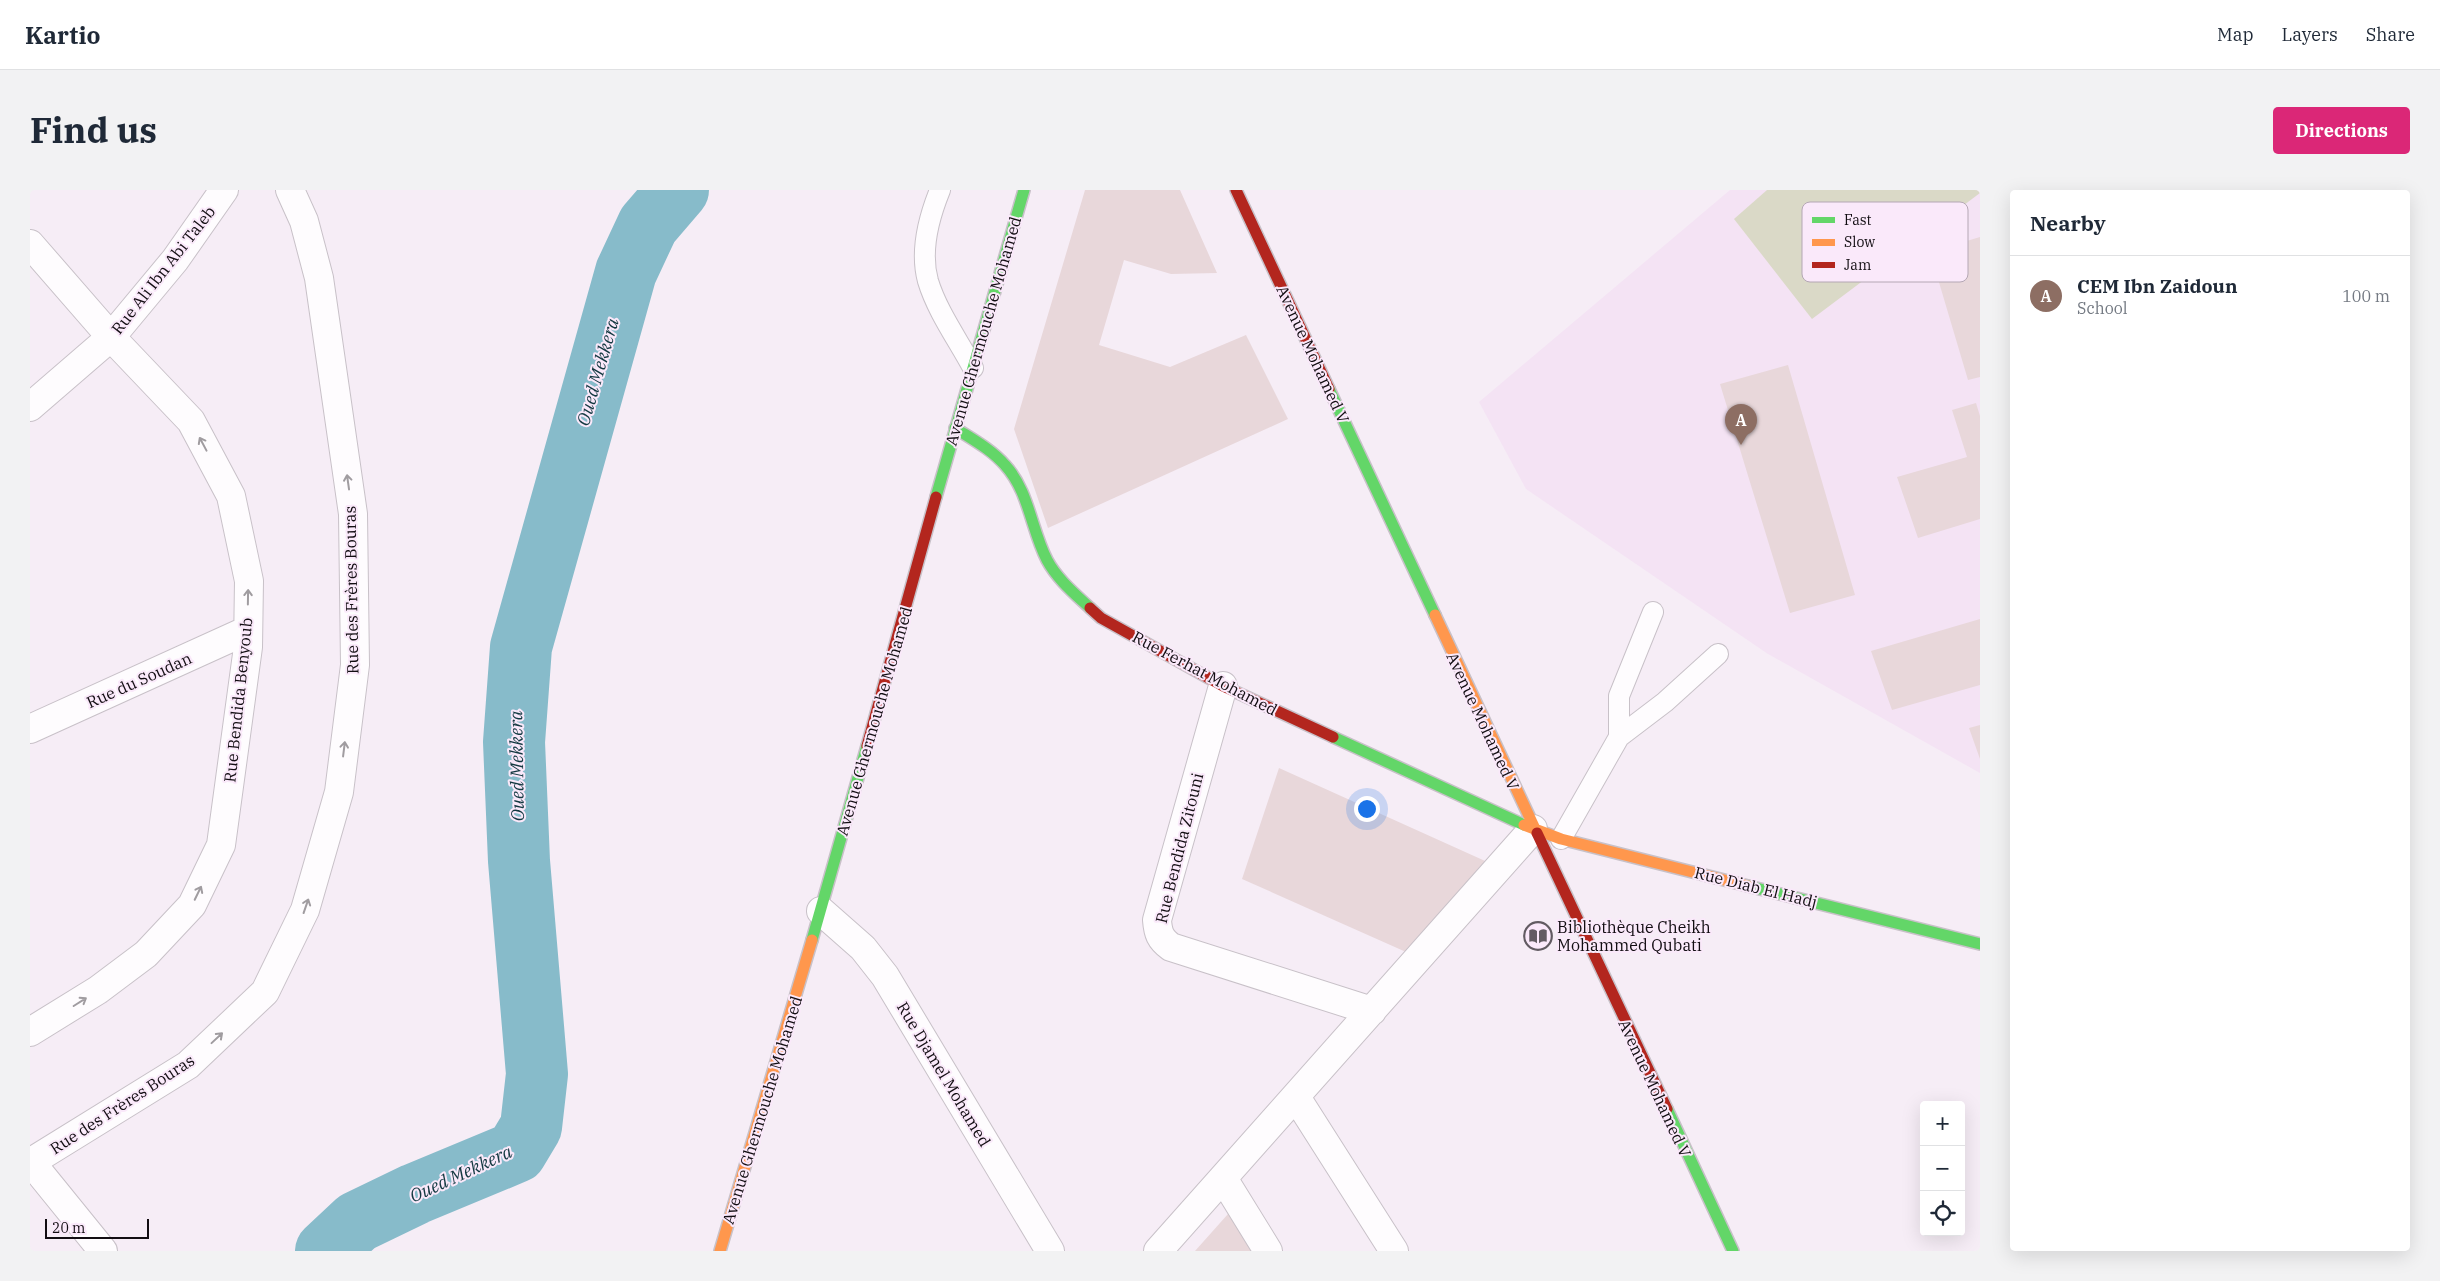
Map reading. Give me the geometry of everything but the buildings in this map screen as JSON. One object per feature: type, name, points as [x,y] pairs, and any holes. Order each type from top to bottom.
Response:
[{"type":"main road","name":"Avenue Ghermouche Mohamed","points":[[720,1251],[821,911],[955,428],[1024,190]]},
{"type":"main road","name":"Avenue Mohamed V","points":[[1236,190],[1533,829],[1733,1251]]},
{"type":"main road","name":"Rue Ferhat Mohamed","points":[[955,428],[982,445],[1005,465],[1022,491],[1047,560],[1066,586],[1101,618],[1223,686],[1533,829]]},
{"type":"main road","name":"Rue Diab El Hadj","points":[[1533,829],[1561,839],[1980,944]]},
{"type":"street","name":"Rue Ali Ibn Abi Taleb","points":[[30,407],[111,337],[175,260],[224,190]]},
{"type":"street","name":"Rue des Frères Bouras","points":[[30,1161],[188,1065],[266,992],[305,910],[339,792],[355,665],[353,514],[319,278],[304,221],[290,190]]},
{"type":"street","name":"Rue Bendida Benyoub","points":[[30,244],[111,337],[191,421],[231,496],[249,581],[248,647],[221,845],[192,904],[146,954],[98,990],[33,1023]]},
{"type":"street","name":"Rue du Soudan","points":[[30,729],[248,630]]},
{"type":"street","name":"Rue Bendida Zitouni","points":[[1223,686],[1157,920],[1158,933],[1163,941],[1171,947],[1372,1011]]},
{"type":"street","points":[[1158,1251],[1533,829]]},
{"type":"street","name":"Rue Djamel Mohamed","points":[[821,911],[863,948],[885,976],[1050,1251]]},
{"type":"street","points":[[1296,1097],[1394,1251]]},
{"type":"street","points":[[30,1161],[103,1251]]},
{"type":"street","points":[[1222,1178],[1268,1251]]},
{"type":"lane","points":[[940,190],[924,244],[928,281],[973,368]]},
{"type":"lane","points":[[1619,737],[1619,696],[1653,612]]},
{"type":"lane","points":[[1561,839],[1619,737],[1665,702],[1718,654]]},
{"type":"shaded area","points":[[1730,190],[1980,190],[1980,773],[1768,654],[1526,489],[1479,402]]},
{"type":"green space","points":[[1767,190],[1980,190],[1980,193],[1968,202],[1802,202],[1802,282],[1861,282],[1812,319],[1734,219]]},
{"type":"waterway","name":"Oued Mekkera","points":[[326,1251],[357,1222],[415,1194],[516,1152],[531,1127],[537,1074],[519,861],[514,742],[521,647],[626,272],[648,225],[678,190]]},
{"type":"traffic: fast","points":[[936,497],[1024,190]]},
{"type":"traffic: fast","points":[[1329,389],[1435,615]]},
{"type":"traffic: fast","points":[[955,428],[994,454],[1013,475],[1025,498],[1037,536],[1051,567],[1072,592],[1090,608]]},
{"type":"traffic: fast","points":[[1333,737],[1524,825]]},
{"type":"traffic: fast","points":[[812,940],[867,746]]},
{"type":"traffic: fast","points":[[1748,886],[1980,944]]},
{"type":"traffic: fast","points":[[1667,1109],[1733,1251]]},
{"type":"traffic: slow","points":[[1435,615],[1537,833]]},
{"type":"traffic: slow","points":[[1524,825],[1561,839],[1748,886]]},
{"type":"traffic: slow","points":[[720,1251],[812,940]]},
{"type":"traffic: jam","points":[[1236,190],[1329,389]]},
{"type":"traffic: jam","points":[[867,746],[936,497]]},
{"type":"traffic: jam","points":[[1090,608],[1101,618],[1223,686],[1333,737]]},
{"type":"traffic: jam","points":[[1537,833],[1667,1109]]},
{"type":"place","name":"CEM Ibn Zaidoun","points":[[1741,445]]},
{"type":"place","name":"Bibliothèque Cheikh Mohammed Qubati","points":[[1538,936]]}]
